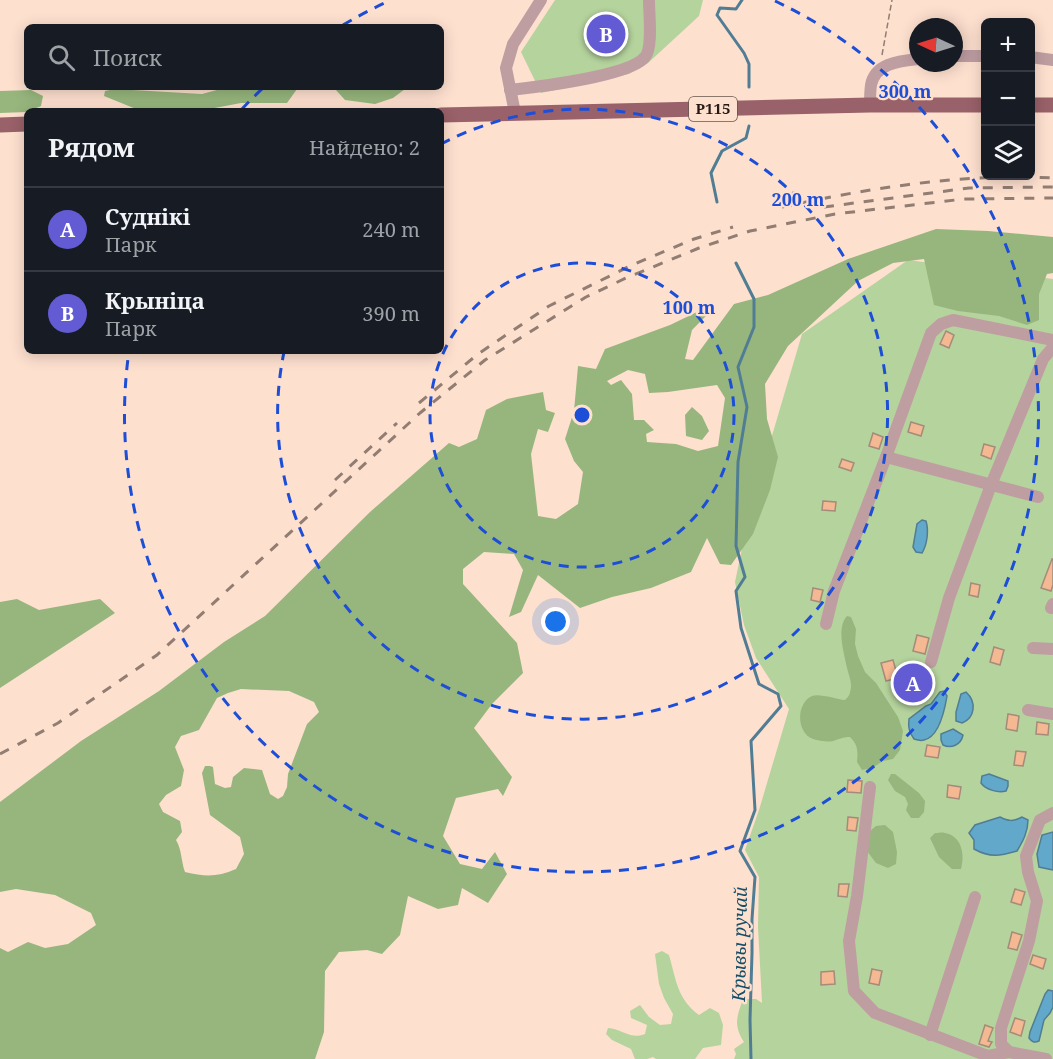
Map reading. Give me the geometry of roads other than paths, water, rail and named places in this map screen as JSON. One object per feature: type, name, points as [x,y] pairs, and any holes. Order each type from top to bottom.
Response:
[{"type":"main road","name":"Р115","points":[[444,115],[870,105],[981,105]]},
{"type":"main road","points":[[1035,105],[1053,105]]},
{"type":"main road","points":[[0,125],[24,124]]},
{"type":"street","points":[[515,113],[506,69],[513,44],[541,0]]},
{"type":"street","points":[[510,90],[589,78],[624,69],[639,62],[646,56],[649,45],[649,2]]},
{"type":"street","points":[[963,56],[981,56]]},
{"type":"street","points":[[1035,58],[1053,60]]},
{"type":"street","points":[[870,105],[871,83],[880,69],[896,62],[909,60]]},
{"type":"street","points":[[826,624],[834,591],[931,333],[940,324],[953,320],[1053,340]]},
{"type":"street","points":[[931,662],[949,598],[991,484],[1043,359],[1053,347]]},
{"type":"street","points":[[886,457],[1038,497]]},
{"type":"street","points":[[1033,648],[1053,649]]},
{"type":"street","points":[[1028,710],[1053,714]]},
{"type":"street","points":[[870,787],[857,896],[849,941],[854,991],[875,1013],[988,1056],[1009,1052],[1046,1059]]},
{"type":"street","points":[[1009,1052],[1001,1044],[1001,1028],[1029,941],[1037,901],[1028,872],[1026,856],[1040,820],[1053,813]]},
{"type":"street","points":[[930,1035],[975,897]]},
{"type":"water","points":[[922,520],[926,521],[927,533],[922,553],[916,552],[913,547],[917,524]]},
{"type":"water","points":[[944,691],[947,696],[943,714],[934,734],[922,740],[914,739],[909,729],[909,719],[931,704],[940,692]]},
{"type":"water","points":[[966,692],[972,700],[973,709],[970,717],[962,723],[956,721],[956,712],[961,694]]},
{"type":"water","points":[[953,729],[963,735],[960,741],[952,746],[943,745],[941,734]]},
{"type":"water","points":[[989,774],[1008,781],[1006,791],[992,790],[981,783],[982,776]]},
{"type":"water","points":[[1000,817],[1016,820],[1022,817],[1028,820],[1026,832],[1017,851],[995,855],[974,849],[974,840],[969,833],[975,825]]},
{"type":"water","points":[[1053,832],[1053,870],[1039,867],[1037,854],[1042,835]]},
{"type":"water","points":[[1048,990],[1053,991],[1053,1007],[1044,1020],[1039,1041],[1033,1042],[1029,1038],[1030,1032]]},
{"type":"waterway","name":"Крывы ручай","points":[[742,0],[736,9],[720,8],[717,15],[744,53],[749,64],[749,87]]},
{"type":"waterway","name":"Крывы ручай","points":[[717,202],[711,173],[722,151],[746,138],[749,126]]},
{"type":"waterway","name":"Крывы ручай","points":[[736,263],[754,299],[754,327],[738,367],[747,407],[738,462],[736,546],[745,577],[736,591],[741,628],[759,684],[778,694],[781,706],[751,741],[755,810],[740,851],[755,877],[752,919],[751,1059]]},
{"type":"railway","points":[[782,207],[883,188],[951,180],[1053,178]]},
{"type":"railway","points":[[824,207],[969,188],[1053,187]]},
{"type":"railway","points":[[0,754],[58,723],[157,655],[420,413],[485,360],[586,297],[699,248],[750,231],[835,214],[964,199],[1053,198]]},
{"type":"railway","points":[[419,403],[478,354],[549,306],[632,265],[694,239],[733,227]]},
{"type":"railway","points":[[335,480],[397,423]]},
{"type":"place","name":"Крыніца","points":[[606,34]]},
{"type":"place","name":"Суднікі","points":[[913,683]]}]
